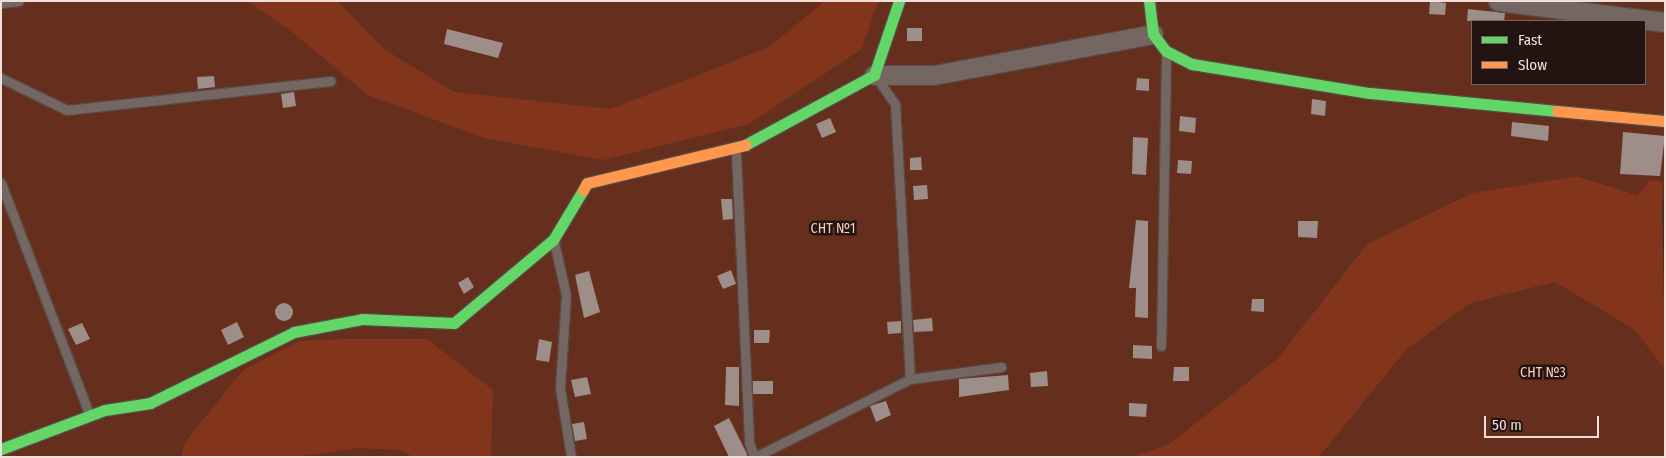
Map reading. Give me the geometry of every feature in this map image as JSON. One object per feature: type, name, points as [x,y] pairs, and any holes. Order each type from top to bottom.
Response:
[{"type":"street","points":[[874,75],[899,1]]},
{"type":"street","points":[[1149,1],[1154,34],[1166,51],[1192,64],[1370,93],[1665,121]]},
{"type":"street","points":[[1498,1],[1665,22]]},
{"type":"street","points":[[1,448],[90,416],[150,403],[294,332],[362,319],[454,323],[553,240],[587,183],[736,150],[874,75],[934,75],[1154,34]]},
{"type":"lane","points":[[1,3],[19,1]]},
{"type":"lane","points":[[1161,346],[1166,51]]},
{"type":"lane","points":[[874,75],[895,104],[910,379]]},
{"type":"lane","points":[[1,78],[68,110],[330,81]]},
{"type":"lane","points":[[736,150],[750,442],[754,457],[910,379],[1001,368]]},
{"type":"lane","points":[[1,183],[90,416]]},
{"type":"lane","points":[[553,240],[566,295],[560,388],[570,457]]},
{"type":"green space","name":"СНТ №1","points":[[1,1],[1665,1],[1665,201],[1661,201],[1662,182],[1650,181],[1639,195],[1576,176],[1472,193],[1367,244],[1278,358],[1169,444],[1132,457],[1,457]]},
{"type":"green space","name":"СНТ №3","points":[[1555,282],[1635,330],[1665,370],[1665,457],[1319,457],[1407,349],[1471,303]]},
{"type":"shaded area","points":[[246,1],[337,1],[384,49],[454,92],[611,109],[769,47],[825,1],[878,1],[862,49],[749,124],[603,160],[484,138],[368,95],[286,27]]},
{"type":"shaded area","points":[[1576,176],[1638,195],[1650,180],[1662,182],[1665,370],[1635,330],[1555,282],[1471,303],[1407,349],[1319,457],[1132,457],[1169,444],[1278,358],[1367,244],[1472,193]]},
{"type":"shaded area","points":[[427,339],[493,390],[491,457],[413,457],[401,450],[358,448],[297,457],[181,457],[185,442],[243,370],[300,341]]},
{"type":"building","points":[[1430,1],[1446,3],[1445,15],[1429,14]]},
{"type":"building","points":[[1468,9],[1505,13],[1504,20],[1467,21]]},
{"type":"building","points":[[907,28],[922,28],[922,41],[907,41]]},
{"type":"building","points":[[447,29],[503,43],[498,58],[444,44]]},
{"type":"building","points":[[214,76],[215,87],[198,89],[197,77]]},
{"type":"building","points":[[1137,78],[1149,79],[1149,91],[1136,90]]},
{"type":"building","points":[[294,92],[296,106],[283,108],[281,94]]},
{"type":"building","points":[[1312,99],[1326,101],[1325,116],[1311,114]]},
{"type":"building","points":[[1180,116],[1196,118],[1195,133],[1179,131]]},
{"type":"building","points":[[830,118],[836,132],[822,138],[816,124]]},
{"type":"building","points":[[1512,122],[1549,126],[1548,141],[1511,136]]},
{"type":"building","points":[[1623,132],[1665,136],[1660,176],[1620,174]]},
{"type":"building","points":[[1133,137],[1148,138],[1146,175],[1132,174]]},
{"type":"building","points":[[921,157],[922,170],[910,170],[910,158]]},
{"type":"building","points":[[1178,160],[1192,161],[1191,174],[1177,173]]},
{"type":"building","points":[[927,185],[928,199],[914,200],[913,186]]},
{"type":"building","points":[[721,199],[732,199],[733,219],[723,220]]},
{"type":"building","points":[[1136,220],[1148,221],[1148,318],[1135,317],[1136,288],[1129,288]]},
{"type":"building","points":[[1298,221],[1318,221],[1317,238],[1298,237]]},
{"type":"building","points":[[731,270],[736,284],[723,289],[717,276]]},
{"type":"building","points":[[589,271],[600,312],[584,318],[575,275]]},
{"type":"building","points":[[468,277],[474,287],[464,294],[458,283]]},
{"type":"building","points":[[1252,299],[1264,299],[1264,312],[1251,311]]},
{"type":"building","points":[[284,303],[290,306],[293,312],[290,318],[284,321],[278,318],[275,312],[278,306]]},
{"type":"building","points":[[932,318],[933,331],[914,332],[913,320]]},
{"type":"building","points":[[901,321],[901,333],[888,334],[887,322]]},
{"type":"building","points":[[237,322],[244,337],[228,345],[221,330]]},
{"type":"building","points":[[82,323],[90,339],[76,345],[68,329]]},
{"type":"building","points":[[754,330],[770,330],[769,343],[754,343]]},
{"type":"building","points":[[539,339],[552,342],[549,362],[536,360]]},
{"type":"building","points":[[1133,345],[1152,346],[1152,359],[1133,358]]},
{"type":"building","points":[[726,367],[739,367],[739,406],[725,405]]},
{"type":"building","points":[[1174,367],[1189,367],[1189,381],[1173,381]]},
{"type":"building","points":[[1047,371],[1048,386],[1031,387],[1030,373]]},
{"type":"building","points":[[1008,375],[1009,390],[959,397],[959,379]]},
{"type":"building","points":[[587,377],[591,394],[575,397],[571,380]]},
{"type":"building","points":[[752,381],[773,381],[773,394],[753,394]]},
{"type":"building","points":[[886,401],[891,415],[876,422],[870,406]]},
{"type":"building","points":[[1129,403],[1147,404],[1146,417],[1129,416]]},
{"type":"building","points":[[729,418],[747,457],[729,457],[714,426]]},
{"type":"building","points":[[584,422],[587,439],[575,441],[572,424]]},
{"type":"traffic: fast","points":[[745,145],[874,75],[899,1]]},
{"type":"traffic: fast","points":[[1149,1],[1153,34],[1166,51],[1192,64],[1370,93],[1557,111]]},
{"type":"traffic: fast","points":[[1,449],[105,410],[150,403],[294,332],[362,319],[454,323],[553,240],[583,190]]},
{"type":"traffic: slow","points":[[1557,111],[1665,121]]},
{"type":"traffic: slow","points":[[583,190],[587,183],[745,145]]}]
